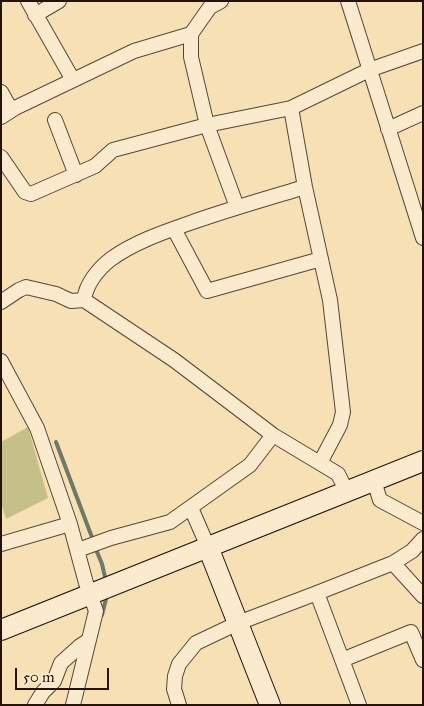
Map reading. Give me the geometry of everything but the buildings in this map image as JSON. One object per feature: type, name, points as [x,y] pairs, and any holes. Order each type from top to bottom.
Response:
[{"type":"street","points":[[28,1],[73,80]]},
{"type":"street","points":[[36,15],[60,1]]},
{"type":"street","points":[[348,1],[423,238]]},
{"type":"street","points":[[1,92],[6,113],[134,51],[190,34],[213,3]]},
{"type":"street","points":[[190,34],[191,57],[207,125],[237,206]]},
{"type":"street","points":[[1,157],[25,192],[31,194],[95,166],[112,150],[207,125],[291,108],[370,70],[423,51]]},
{"type":"street","points":[[291,108],[305,187],[330,300],[343,412],[340,425],[320,463]]},
{"type":"street","points":[[388,129],[423,113]]},
{"type":"street","points":[[55,120],[76,175]]},
{"type":"street","points":[[84,300],[86,290],[98,272],[111,259],[152,236],[237,206],[305,187]]},
{"type":"street","points":[[174,229],[207,291],[321,260]]},
{"type":"street","points":[[1,302],[18,290],[26,287],[56,294],[71,301],[84,300],[174,360],[273,435],[338,474],[347,492]]},
{"type":"street","points":[[3,370],[37,428],[70,524],[86,583],[96,611],[73,705]]},
{"type":"street","points":[[78,550],[111,538],[170,522],[250,465],[273,435]]},
{"type":"street","points":[[1,630],[423,461]]},
{"type":"street","points":[[374,482],[380,500],[423,523]]},
{"type":"street","points":[[190,508],[208,547],[270,705]]},
{"type":"street","points":[[1,544],[70,524]]},
{"type":"street","points":[[179,705],[174,689],[175,676],[179,664],[186,653],[196,643],[238,623],[393,563],[412,550],[423,538]]},
{"type":"street","points":[[393,563],[423,596]]},
{"type":"street","points":[[316,593],[359,705]]},
{"type":"street","points":[[342,660],[411,632],[423,660]]},
{"type":"street","points":[[35,705],[43,692],[54,681],[61,663],[89,640]]},
{"type":"shaded area","points":[[28,427],[48,498],[6,519],[1,503],[1,442]]},
{"type":"waterway","points":[[56,442],[93,540]]},
{"type":"waterway","points":[[95,547],[106,581]]},
{"type":"waterway","points":[[102,615],[107,595]]}]
